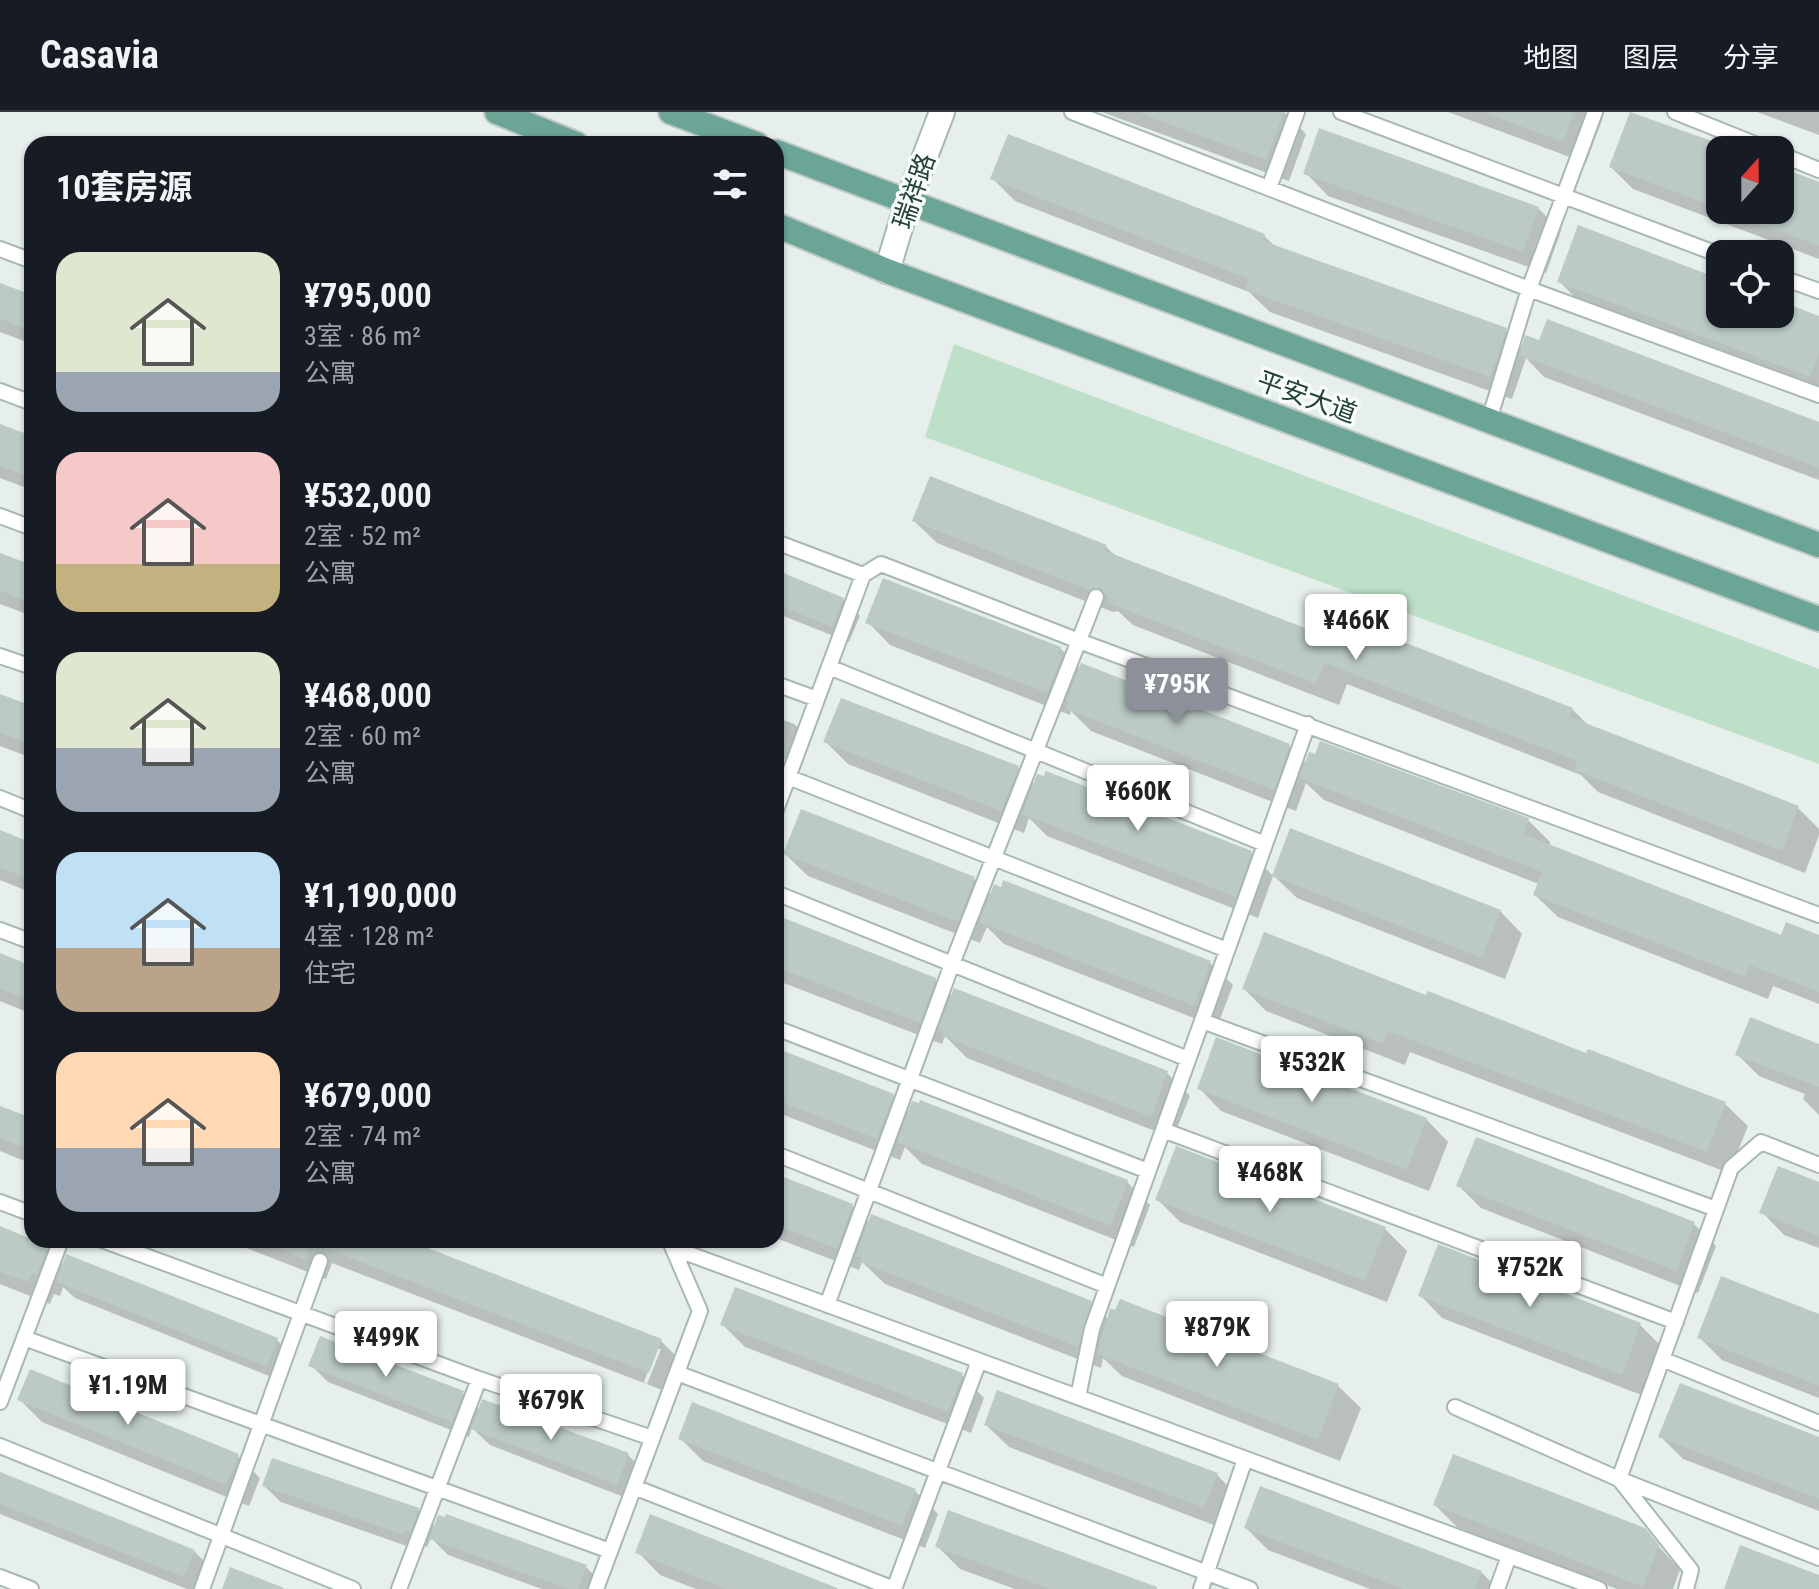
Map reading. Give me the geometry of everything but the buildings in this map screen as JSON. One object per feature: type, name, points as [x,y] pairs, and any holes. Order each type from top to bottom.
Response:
[{"type":"main road","points":[[497,112],[556,136]]},
{"type":"main road","points":[[671,112],[735,136]]},
{"type":"main road","name":"平安大道","points":[[784,155],[1819,545]]},
{"type":"main road","name":"平安大道","points":[[784,228],[887,271],[1819,619]]},
{"type":"street","name":"瑞祥路","points":[[887,271],[908,201],[942,112]]},
{"type":"lane","points":[[1072,112],[1529,289],[1819,395]]},
{"type":"lane","points":[[1269,188],[1297,112]]},
{"type":"lane","points":[[1341,112],[1706,250]]},
{"type":"lane","points":[[1489,420],[1529,289],[1595,112]]},
{"type":"lane","points":[[1675,112],[1735,136]]},
{"type":"lane","points":[[1794,160],[1819,170]]},
{"type":"lane","points":[[0,249],[24,258]]},
{"type":"lane","points":[[1794,282],[1819,291]]},
{"type":"lane","points":[[0,391],[24,400]]},
{"type":"lane","points":[[0,516],[24,525]]},
{"type":"lane","points":[[784,545],[863,575]]},
{"type":"lane","points":[[784,788],[863,575],[881,564],[1079,641],[1819,915]]},
{"type":"lane","points":[[827,1305],[952,964],[1096,597]]},
{"type":"lane","points":[[0,656],[24,664]]},
{"type":"lane","points":[[829,667],[1265,844]]},
{"type":"lane","points":[[784,687],[817,699]]},
{"type":"lane","points":[[1078,1397],[1092,1329],[1308,724]]},
{"type":"lane","points":[[788,777],[1227,950]]},
{"type":"lane","points":[[0,798],[24,808]]},
{"type":"lane","points":[[784,896],[1188,1059]]},
{"type":"lane","points":[[0,930],[24,939]]},
{"type":"lane","points":[[1202,1021],[1716,1209]]},
{"type":"lane","points":[[784,1031],[1148,1171]]},
{"type":"lane","points":[[1163,1130],[1676,1322]]},
{"type":"lane","points":[[1619,1479],[1731,1168],[1761,1142],[1819,1165]]},
{"type":"lane","points":[[784,1157],[1107,1286]]},
{"type":"lane","points":[[0,1202],[24,1211]]},
{"type":"lane","points":[[0,1402],[58,1248]]},
{"type":"lane","points":[[124,1248],[479,1379],[652,1438]]},
{"type":"lane","points":[[596,1589],[700,1311],[673,1248]]},
{"type":"lane","points":[[681,1248],[827,1305],[1599,1589]]},
{"type":"lane","points":[[202,1589],[320,1261]]},
{"type":"lane","points":[[24,1338],[610,1551]]},
{"type":"lane","points":[[1662,1359],[1819,1423]]},
{"type":"lane","points":[[634,1487],[894,1589],[979,1361]]},
{"type":"lane","points":[[677,1373],[1250,1589]]},
{"type":"lane","points":[[399,1589],[479,1379]]},
{"type":"lane","points":[[1455,1407],[1619,1479],[1819,1558]]},
{"type":"lane","points":[[0,1446],[353,1589]]},
{"type":"lane","points":[[1201,1589],[1245,1459]]},
{"type":"lane","points":[[1619,1479],[1691,1570],[1686,1589]]},
{"type":"lane","points":[[1497,1589],[1509,1556]]},
{"type":"lane","points":[[0,1577],[31,1589]]},
{"type":"green space","points":[[954,344],[1819,669],[1819,764],[925,437]]}]
